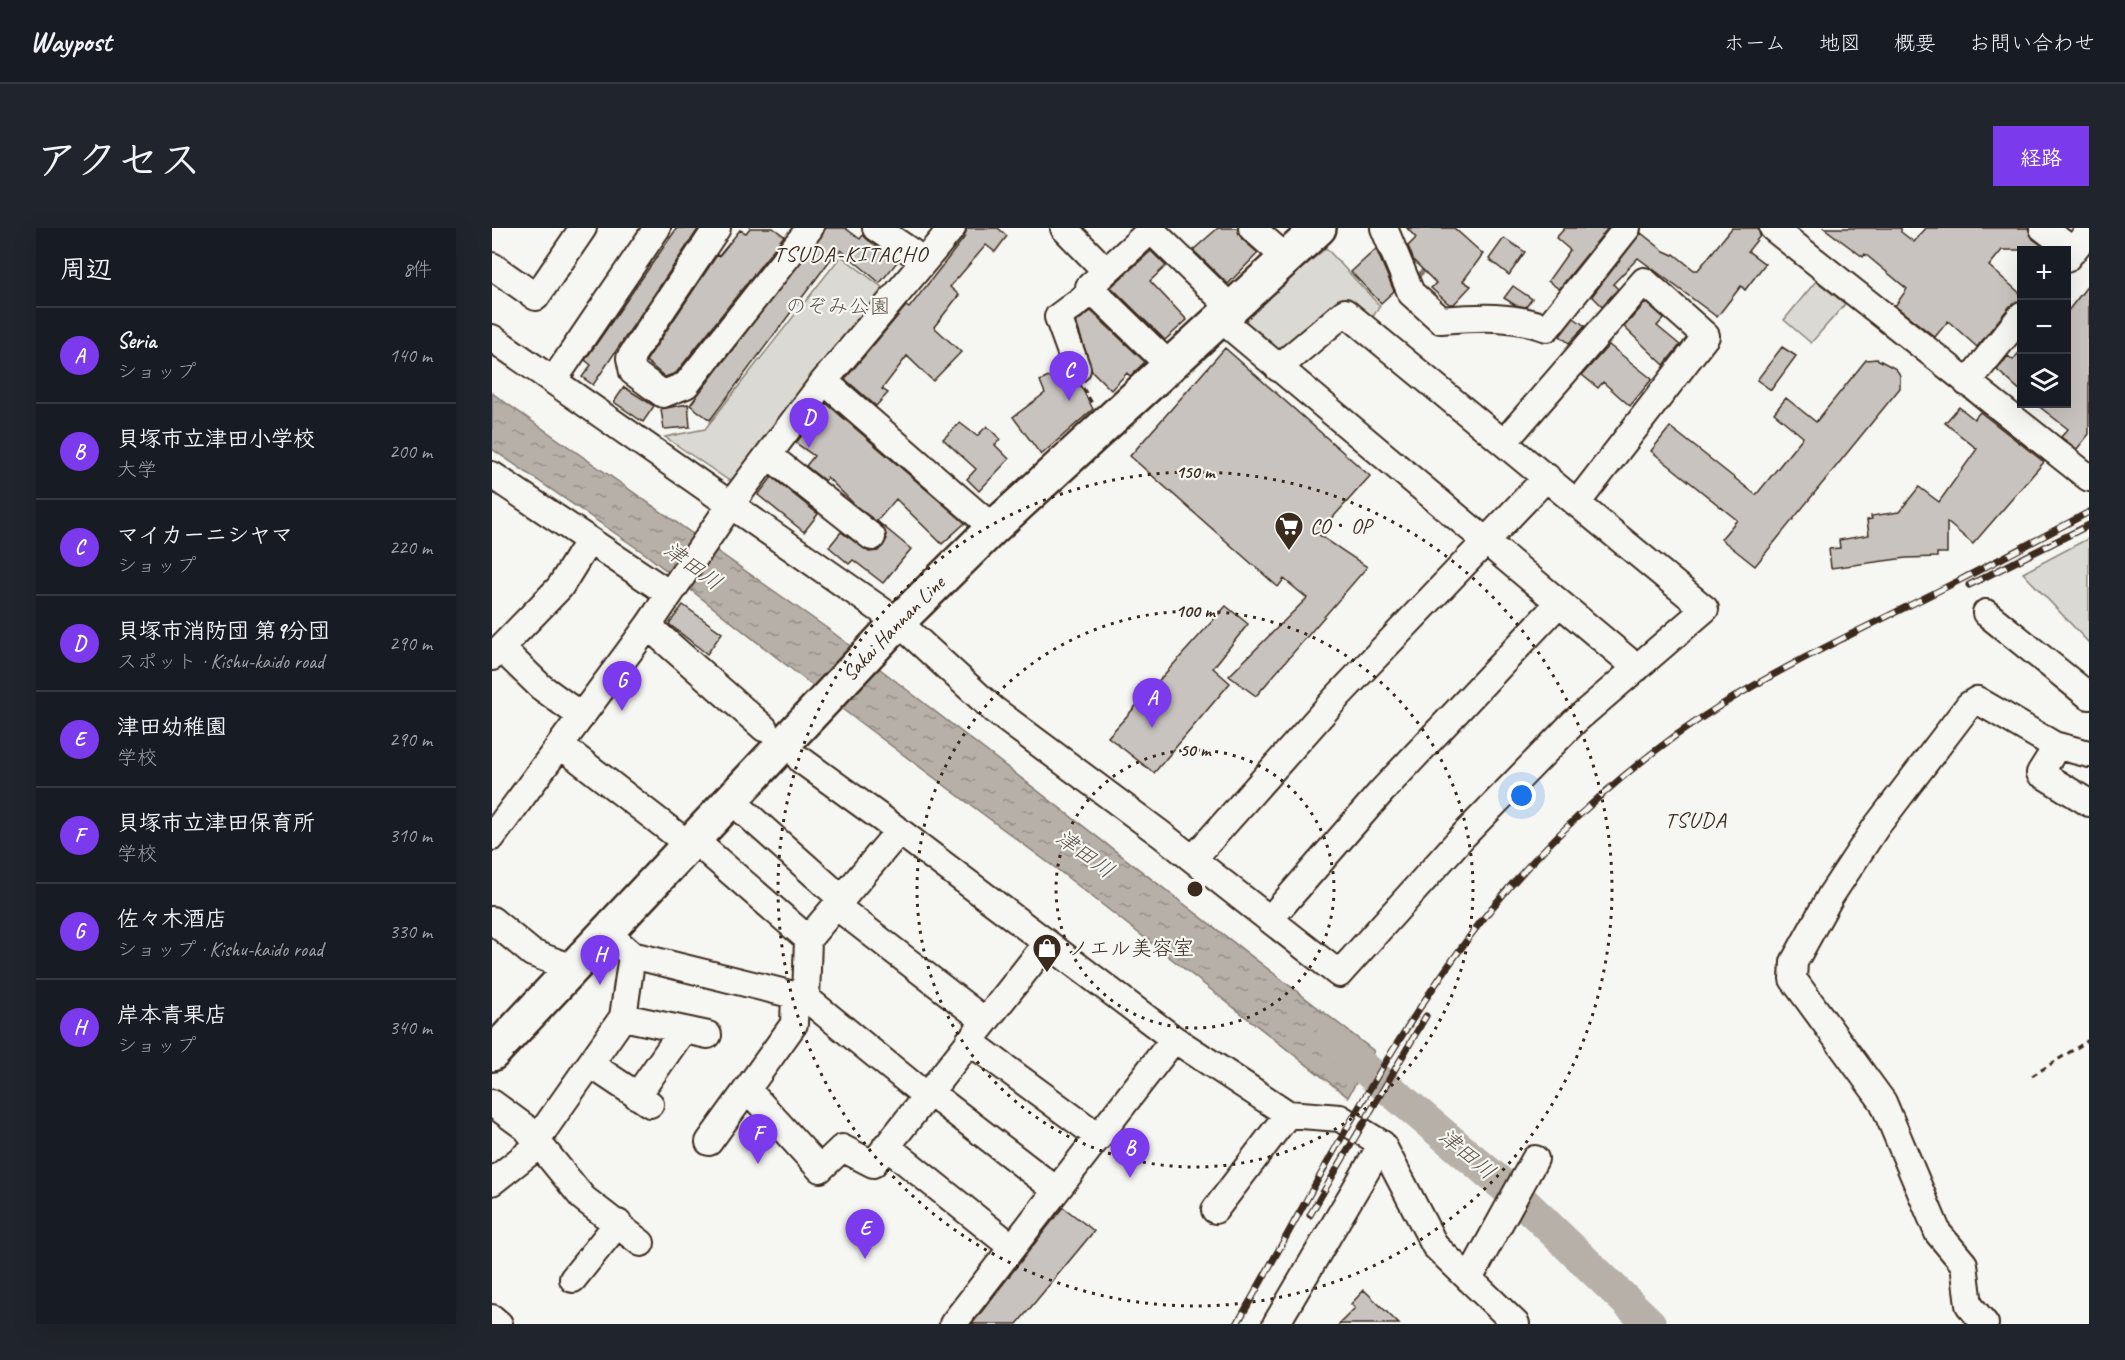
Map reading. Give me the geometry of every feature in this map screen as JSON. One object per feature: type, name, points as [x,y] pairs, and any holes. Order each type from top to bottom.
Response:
[{"type":"main road","name":"Sakai Hannan Line","points":[[492,1054],[898,622],[993,528],[1319,228]]},
{"type":"street","points":[[492,266],[536,297],[583,228]]},
{"type":"street","points":[[553,381],[657,228]]},
{"type":"street","points":[[717,228],[630,358],[633,372],[663,394],[686,385],[810,228]]},
{"type":"street","points":[[876,228],[923,260]]},
{"type":"street","points":[[492,837],[648,626],[731,504],[768,455],[824,381],[952,228]]},
{"type":"street","points":[[1064,228],[1099,280],[1170,366]]},
{"type":"street","points":[[1252,228],[1286,258]]},
{"type":"street","points":[[1384,228],[1411,293],[1441,320],[1484,316],[1523,319],[1547,327],[1627,228]]},
{"type":"street","points":[[1773,228],[1966,383],[2089,478]]},
{"type":"street","points":[[2043,228],[2061,246]]},
{"type":"street","points":[[1077,369],[1058,317],[1150,229],[1278,368],[1637,668]]},
{"type":"street","points":[[2071,254],[2089,231]]},
{"type":"street","points":[[1504,442],[1644,281],[1706,336],[1577,503]]},
{"type":"street","points":[[492,338],[898,622],[994,710],[1162,836],[1339,974],[1463,836],[1575,721],[1705,609],[1345,312],[1278,368]]},
{"type":"street","points":[[1966,383],[2017,321]]},
{"type":"street","points":[[824,381],[993,528]]},
{"type":"street","points":[[768,455],[872,537]]},
{"type":"street","points":[[492,475],[669,593]]},
{"type":"street","points":[[1193,860],[1338,696],[1484,540],[1547,477]]},
{"type":"street","points":[[581,716],[497,653],[560,587],[589,540]]},
{"type":"street","points":[[1270,919],[1382,791],[1559,603]]},
{"type":"street","points":[[1986,613],[2089,696]]},
{"type":"street","points":[[648,626],[764,728]]},
{"type":"street","points":[[1985,1324],[1969,1305],[1964,1264],[1938,1233],[1883,1102],[1793,979],[1794,962],[1832,895],[1876,827],[1969,705],[1977,700],[2057,746],[2089,754]]},
{"type":"street","points":[[560,745],[691,841],[808,939]]},
{"type":"street","points":[[2057,746],[2040,773],[2089,803]]},
{"type":"street","points":[[801,760],[899,831],[1174,1040],[1288,1114],[1340,1118],[1382,1144],[1435,1246],[1516,1324]]},
{"type":"street","points":[[730,799],[839,903],[985,1021]]},
{"type":"street","points":[[709,1142],[795,1024],[808,939],[899,831]]},
{"type":"street","points":[[492,920],[532,952],[572,968]]},
{"type":"street","points":[[606,932],[632,955],[800,996],[1056,1190]]},
{"type":"street","points":[[747,1089],[820,1169],[842,1148],[873,1164],[1047,943]]},
{"type":"street","points":[[492,1182],[538,1143],[623,1017],[632,955]]},
{"type":"street","points":[[623,1017],[708,1035]]},
{"type":"street","points":[[590,1064],[644,1100],[683,1030]]},
{"type":"street","points":[[953,1324],[1174,1040]]},
{"type":"street","points":[[969,1041],[1099,1137]]},
{"type":"street","points":[[492,1103],[526,1128],[583,1198],[618,1223],[641,1244]]},
{"type":"street","points":[[1215,1210],[1288,1114]]},
{"type":"street","points":[[1281,1322],[1382,1144]]},
{"type":"street","points":[[886,1146],[1012,1247]]},
{"type":"street","points":[[1469,1279],[1535,1159]]},
{"type":"street","points":[[573,1279],[618,1223]]},
{"type":"street","points":[[492,1318],[499,1324]]},
{"type":"path","points":[[1077,369],[1078,378],[1105,426]]},
{"type":"path","points":[[2032,1076],[2089,1040]]},
{"type":"green space","points":[[1326,248],[1380,306],[1368,324],[1343,306],[1282,358],[1241,320]]},
{"type":"green space","name":"のぞみ公園","points":[[841,256],[887,291],[738,479],[728,480],[665,437],[705,429]]},
{"type":"green space","points":[[1816,281],[1845,304],[1811,343],[1784,320]]},
{"type":"green space","points":[[2089,538],[2089,643],[2023,573]]},
{"type":"water","points":[[492,393],[831,631],[1374,1051],[1348,1097],[1058,870],[846,712],[644,553],[492,449]]},
{"type":"building","points":[[677,228],[699,228],[593,385],[582,377],[591,365],[585,360]]},
{"type":"building","points":[[750,228],[773,228],[784,236],[676,373],[665,377],[646,361],[717,255],[719,256],[740,230],[746,233]]},
{"type":"building","points":[[826,228],[845,228],[860,239],[863,235],[898,261],[880,283],[841,250],[836,257],[834,255],[710,420],[690,405]]},
{"type":"building","points":[[967,228],[998,228],[1007,236],[995,252],[986,245],[950,287],[959,295],[934,327],[961,352],[933,381],[907,356],[882,389],[888,393],[876,406],[845,379],[906,306],[909,308],[964,238]]},
{"type":"building","points":[[1218,228],[1237,228],[1242,239],[1258,253],[1228,284],[1193,250]]},
{"type":"building","points":[[1407,228],[1454,228],[1483,254],[1463,281],[1471,286],[1454,304],[1449,304],[1431,288],[1436,283],[1414,261],[1408,246],[1416,238]]},
{"type":"building","points":[[1565,228],[1608,228],[1559,289],[1548,281],[1570,250],[1556,238]]},
{"type":"building","points":[[1732,228],[1758,228],[1760,236],[1748,251],[1765,264],[1745,290],[1741,286],[1717,317],[1638,258],[1613,284],[1618,289],[1602,306],[1592,296],[1641,233],[1664,251],[1674,254],[1694,270],[1698,270]]},
{"type":"building","points":[[1824,228],[1901,228],[1901,232],[1914,242],[1926,228],[2028,228],[2033,239],[2043,246],[2017,246],[2017,250],[2002,250],[1989,266],[2017,291],[2017,302],[2010,306],[1977,347],[1948,321],[1935,337],[1895,306],[1907,289],[1865,254],[1863,257]]},
{"type":"building","points":[[1504,238],[1525,252],[1509,275],[1489,259]]},
{"type":"building","points":[[1376,249],[1394,291],[1381,303],[1351,272]]},
{"type":"building","points":[[1151,251],[1166,266],[1150,281],[1187,320],[1165,340],[1111,287]]},
{"type":"building","points":[[2089,284],[2089,434],[2077,449],[2061,437],[2068,429],[2041,408],[2071,408],[2071,307]]},
{"type":"building","points":[[1513,286],[1532,299],[1526,307],[1515,305],[1504,298]]},
{"type":"building","points":[[1646,302],[1664,318],[1657,326],[1680,345],[1664,365],[1624,327]]},
{"type":"building","points":[[1091,311],[1145,362],[1130,376],[1127,373],[1111,390],[1092,371],[1076,322]]},
{"type":"building","points":[[1574,318],[1585,326],[1569,343],[1560,336]]},
{"type":"building","points":[[1609,345],[1652,379],[1630,406],[1603,382],[1598,388],[1582,375]]},
{"type":"building","points":[[1782,347],[1796,356],[1771,390],[1757,380]]},
{"type":"building","name":"CO・OP","points":[[1225,348],[1370,476],[1318,534],[1367,567],[1256,696],[1229,676],[1307,598],[1284,579],[1278,587],[1130,456]]},
{"type":"building","points":[[2017,355],[2017,388],[1997,370],[2008,356],[2013,360]]},
{"type":"building","points":[[1877,359],[1896,369],[1900,375],[1900,388],[1755,566],[1721,539],[1737,520],[1651,451],[1670,427],[1756,495],[1803,437],[1774,413],[1786,398],[1816,422],[1866,360]]},
{"type":"building","points":[[1062,371],[1068,381],[1079,383],[1093,409],[1041,455],[1013,417],[1045,393],[1040,381]]},
{"type":"building","points":[[624,387],[654,406],[643,422],[614,402]]},
{"type":"building","points":[[826,403],[965,523],[942,544],[896,499],[877,521],[911,549],[883,583],[853,560],[849,564],[829,547],[841,532],[869,552],[878,551],[887,539],[881,525],[856,506],[827,477],[825,481],[806,466],[814,456],[796,443]]},
{"type":"building","points":[[688,404],[690,427],[664,429],[661,409]]},
{"type":"building","points":[[1959,407],[1974,419],[1980,412],[2044,462],[1973,544],[1947,522],[1947,553],[1937,553],[1937,557],[1906,558],[1831,568],[1829,549],[1840,548],[1839,540],[1869,535],[1867,520],[1872,519],[1871,516],[1899,512],[1919,487],[1939,502],[1977,449],[1945,423]]},
{"type":"building","points":[[960,423],[977,436],[987,426],[1000,439],[995,445],[1009,459],[979,491],[967,479],[976,469],[943,439]]},
{"type":"building","points":[[772,477],[818,514],[804,532],[758,495]]},
{"type":"building","points":[[683,605],[722,633],[707,654],[669,624]]},
{"type":"building","points":[[1226,606],[1248,624],[1213,668],[1230,683],[1154,773],[1108,737]]},
{"type":"building","points":[[1063,1207],[1094,1231],[1017,1324],[972,1324]]},
{"type":"building","points":[[1364,1290],[1399,1324],[1339,1324],[1355,1308],[1351,1304]]},
{"type":"waterway","points":[[1415,279],[1428,266]]},
{"type":"waterway","name":"津田川","points":[[1331,1040],[1523,1202],[1650,1324]]},
{"type":"railway","points":[[1237,1324],[1356,1111],[1421,1006],[1491,909],[1541,852],[1569,825],[1660,747],[1723,704],[1810,655],[2089,512]]},
{"type":"railway","points":[[1969,585],[2089,525]]},
{"type":"railway","points":[[1310,1215],[1426,1016]]},
{"type":"place","name":"マイカーニシヤマ","points":[[1069,401]]},
{"type":"place","name":"貝塚市消防団 第9分団","points":[[809,448]]},
{"type":"place","name":"CO・OP","points":[[1289,552]]},
{"type":"place","name":"佐々木酒店","points":[[622,711]]},
{"type":"place","name":"Seria","points":[[1152,728]]},
{"type":"place","name":"ノエル美容室","points":[[1047,974]]},
{"type":"place","name":"岸本青果店","points":[[600,985]]},
{"type":"place","name":"貝塚市立津田保育所","points":[[758,1164]]},
{"type":"place","name":"貝塚市立津田小学校","points":[[1130,1178]]},
{"type":"place","name":"津田幼稚園","points":[[865,1259]]},
{"type":"district","name":"TSUDA-KITACHO","points":[[851,254]]},
{"type":"district","name":"TSUDA","points":[[1696,820]]}]
